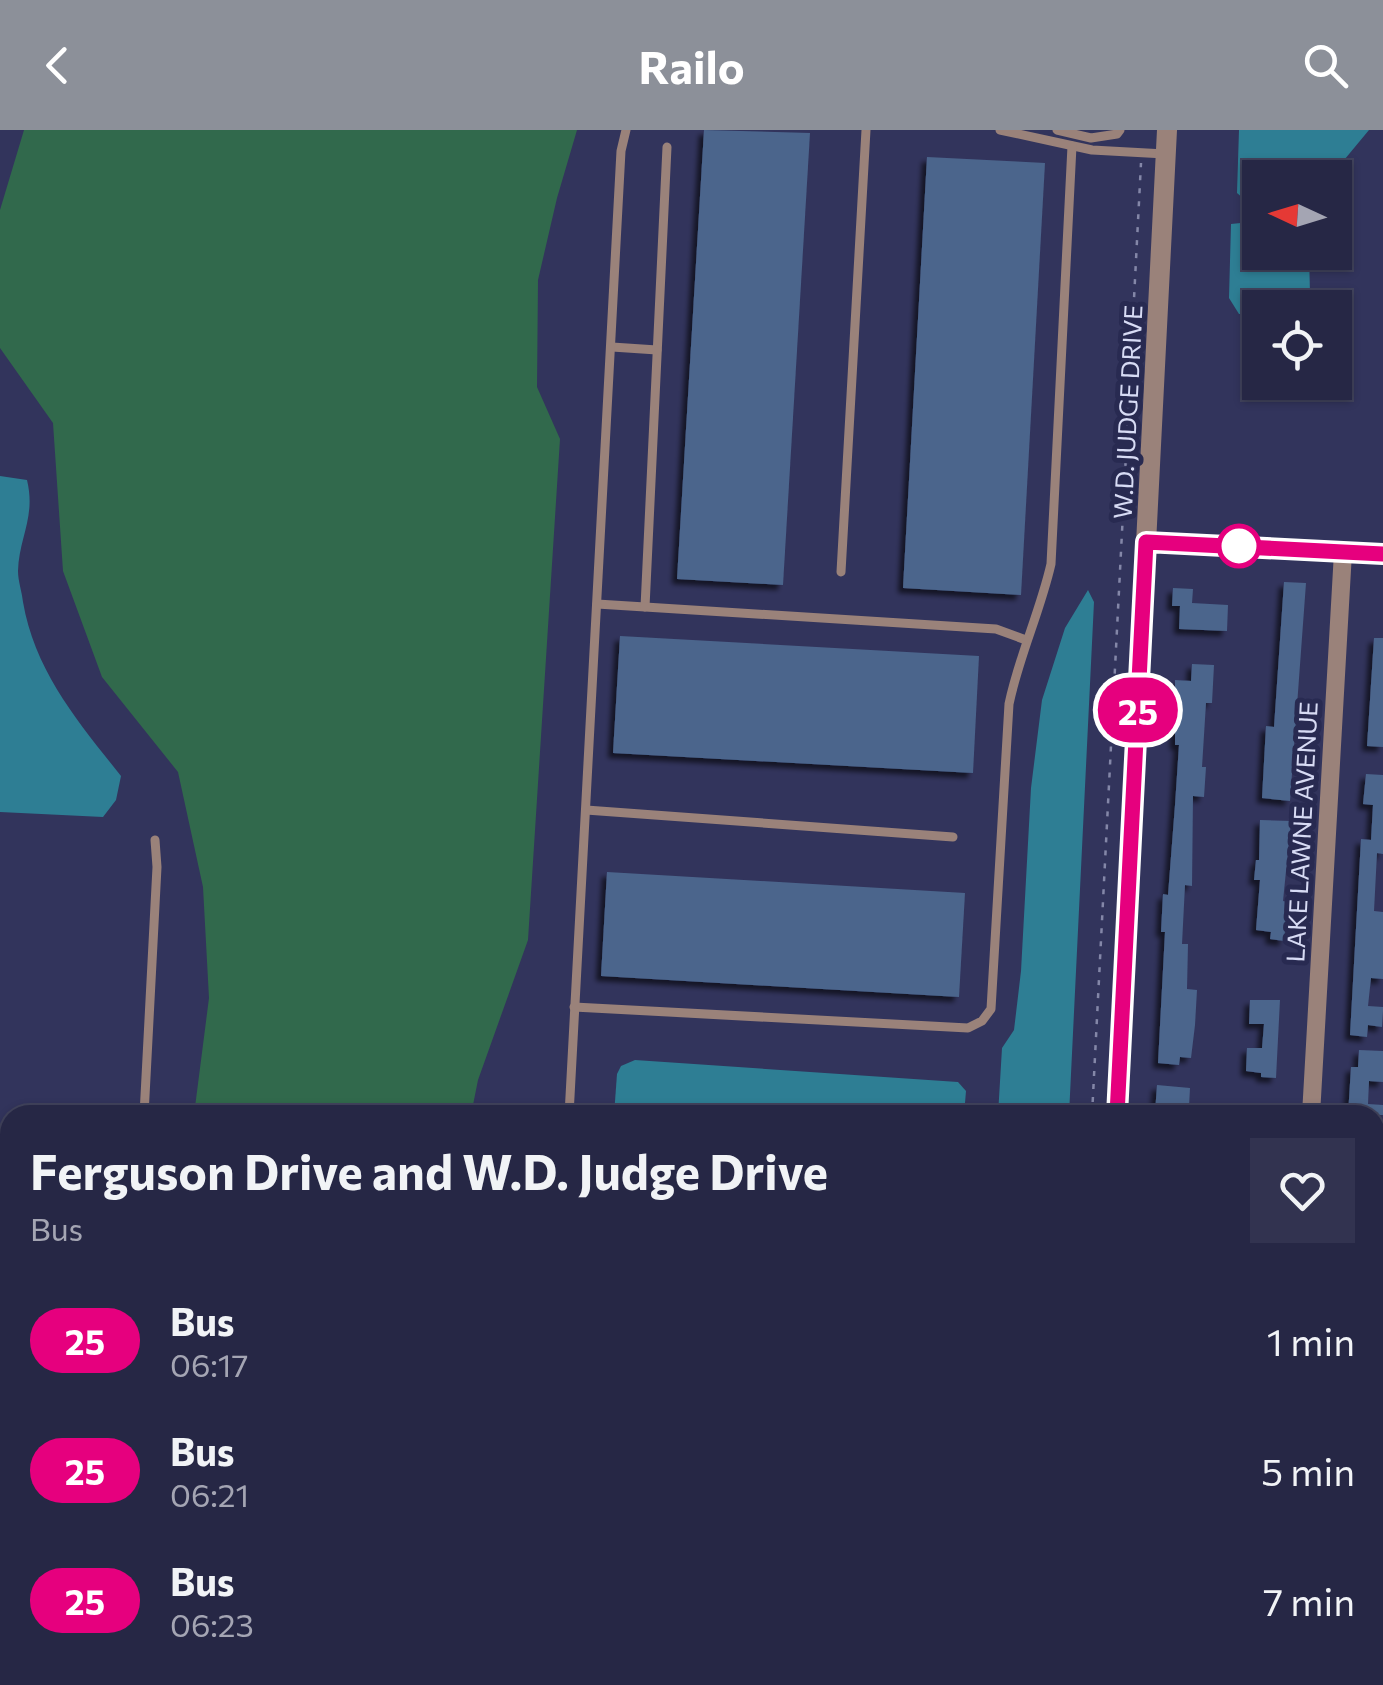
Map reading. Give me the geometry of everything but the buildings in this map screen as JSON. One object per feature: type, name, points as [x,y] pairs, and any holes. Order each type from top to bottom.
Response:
[{"type":"street","name":"W.D. JUDGE DRIVE","points":[[1117,1105],[1167,130]]},
{"type":"street","points":[[1146,542],[1383,554]]},
{"type":"street","name":"LAKE LAWNE AVENUE","points":[[1312,1105],[1343,552]]},
{"type":"lane","points":[[569,1105],[621,151],[626,130]]},
{"type":"lane","points":[[842,572],[866,130]]},
{"type":"lane","points":[[1000,130],[1072,146],[1166,154]]},
{"type":"lane","points":[[1057,130],[1092,138],[1117,134],[1120,130]]},
{"type":"lane","points":[[574,1007],[968,1028],[982,1021],[991,1009],[1008,704],[1026,640],[1042,602],[1050,564],[1072,146]]},
{"type":"lane","points":[[645,607],[667,147]]},
{"type":"lane","points":[[612,348],[657,350]]},
{"type":"lane","points":[[597,604],[996,628],[1026,640]]},
{"type":"lane","points":[[586,810],[953,837]]},
{"type":"lane","points":[[145,1105],[157,868],[154,840]]},
{"type":"path","points":[[1093,1105],[1141,164]]},
{"type":"green space","points":[[24,130],[577,130],[538,280],[537,387],[560,439],[528,940],[478,1080],[473,1105],[195,1105],[209,998],[203,887],[178,772],[102,677],[63,571],[53,423],[0,348],[0,210]]},
{"type":"water","points":[[1239,130],[1369,130],[1344,160],[1242,160],[1242,197],[1237,193]]},
{"type":"water","points":[[1242,223],[1242,270],[1309,270],[1310,290],[1242,290],[1239,314],[1229,298],[1231,224]]},
{"type":"water","points":[[0,476],[27,480],[30,505],[18,575],[37,651],[61,695],[121,776],[116,800],[103,817],[0,812]]},
{"type":"water","points":[[1088,590],[1094,602],[1069,1105],[999,1105],[1002,1048],[1014,1030],[1021,971],[1031,788],[1042,700],[1065,628]]},
{"type":"water","points":[[635,1060],[958,1082],[966,1091],[965,1105],[615,1105],[621,1066]]},
{"type":"bus line","name":"25","points":[[1118,1105],[1146,542],[1383,554]]}]
